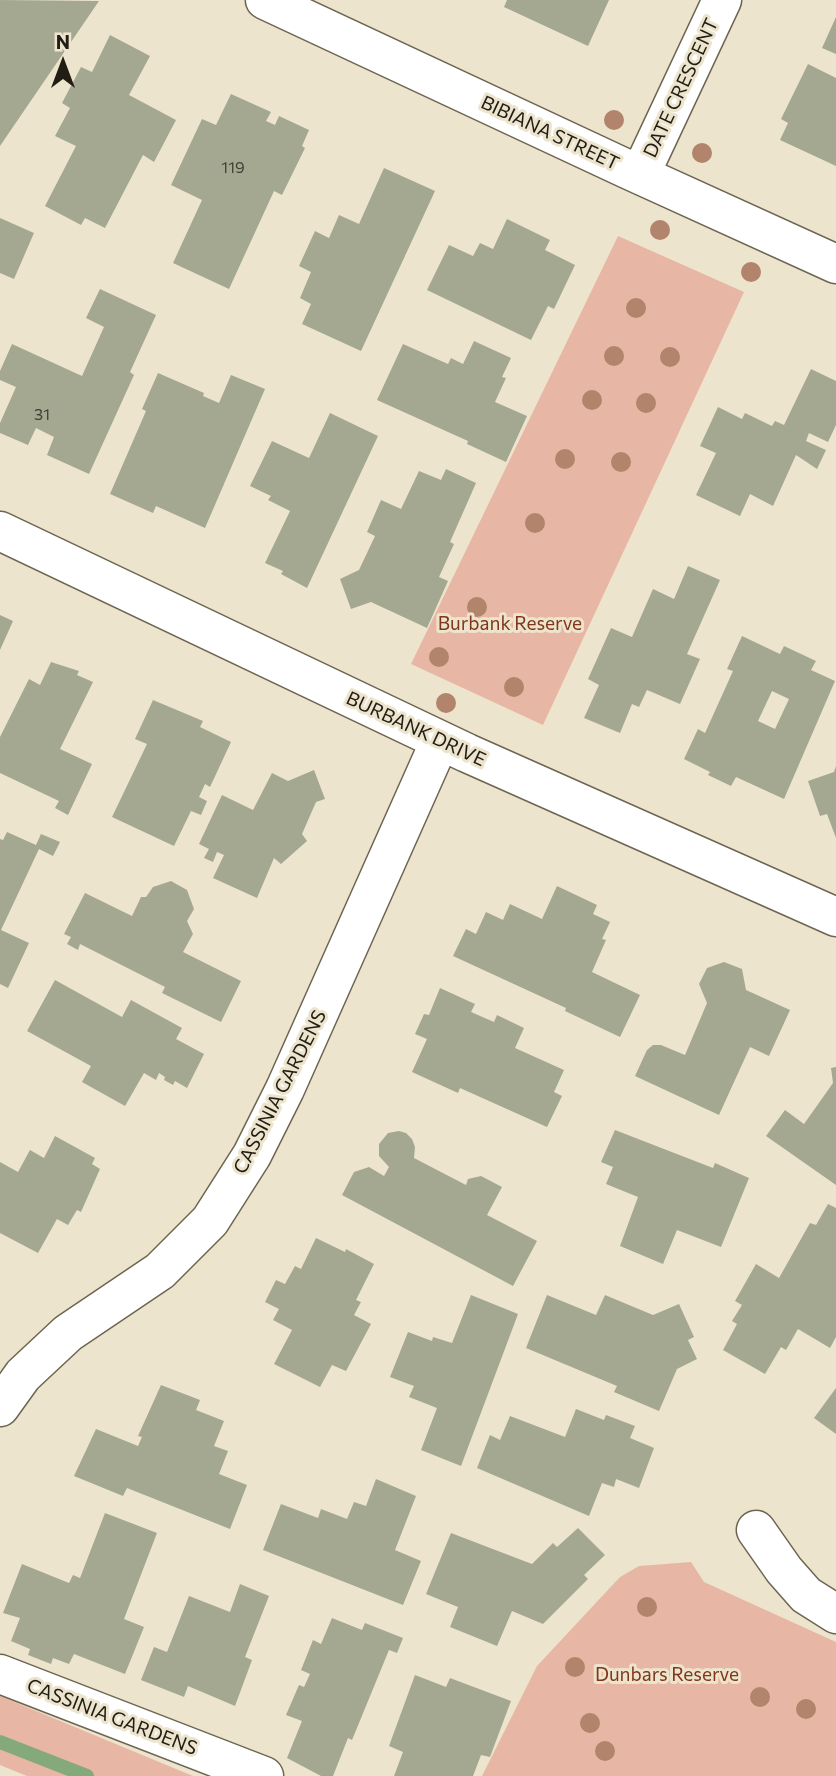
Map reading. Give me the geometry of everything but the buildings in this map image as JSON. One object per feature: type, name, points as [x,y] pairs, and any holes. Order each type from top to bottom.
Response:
[{"type":"street","name":"BIBIANA STREET","points":[[265,0],[836,264]]},
{"type":"street","name":"DATE CRESCENT","points":[[640,175],[722,0]]},
{"type":"street","name":"BURBANK DRIVE","points":[[0,531],[440,741],[836,917]]},
{"type":"street","name":"CASSINIA GARDENS","points":[[0,1407],[23,1375],[68,1333],[160,1271],[210,1221],[252,1155],[285,1089],[440,741]]},
{"type":"street","points":[[756,1530],[784,1570],[806,1595],[836,1614]]},
{"type":"street","name":"CASSINIA GARDENS","points":[[0,1674],[264,1776]]},
{"type":"green space","name":"Burbank Reserve","points":[[618,236],[744,292],[543,725],[411,664]]},
{"type":"green space","name":"Dunbars Reserve","points":[[691,1562],[704,1582],[836,1642],[836,1776],[482,1776],[537,1666],[620,1577],[639,1566]]},
{"type":"green space","points":[[0,1696],[193,1776],[27,1776],[0,1765]]},
{"type":"waterway","points":[[0,1742],[87,1776]]}]
